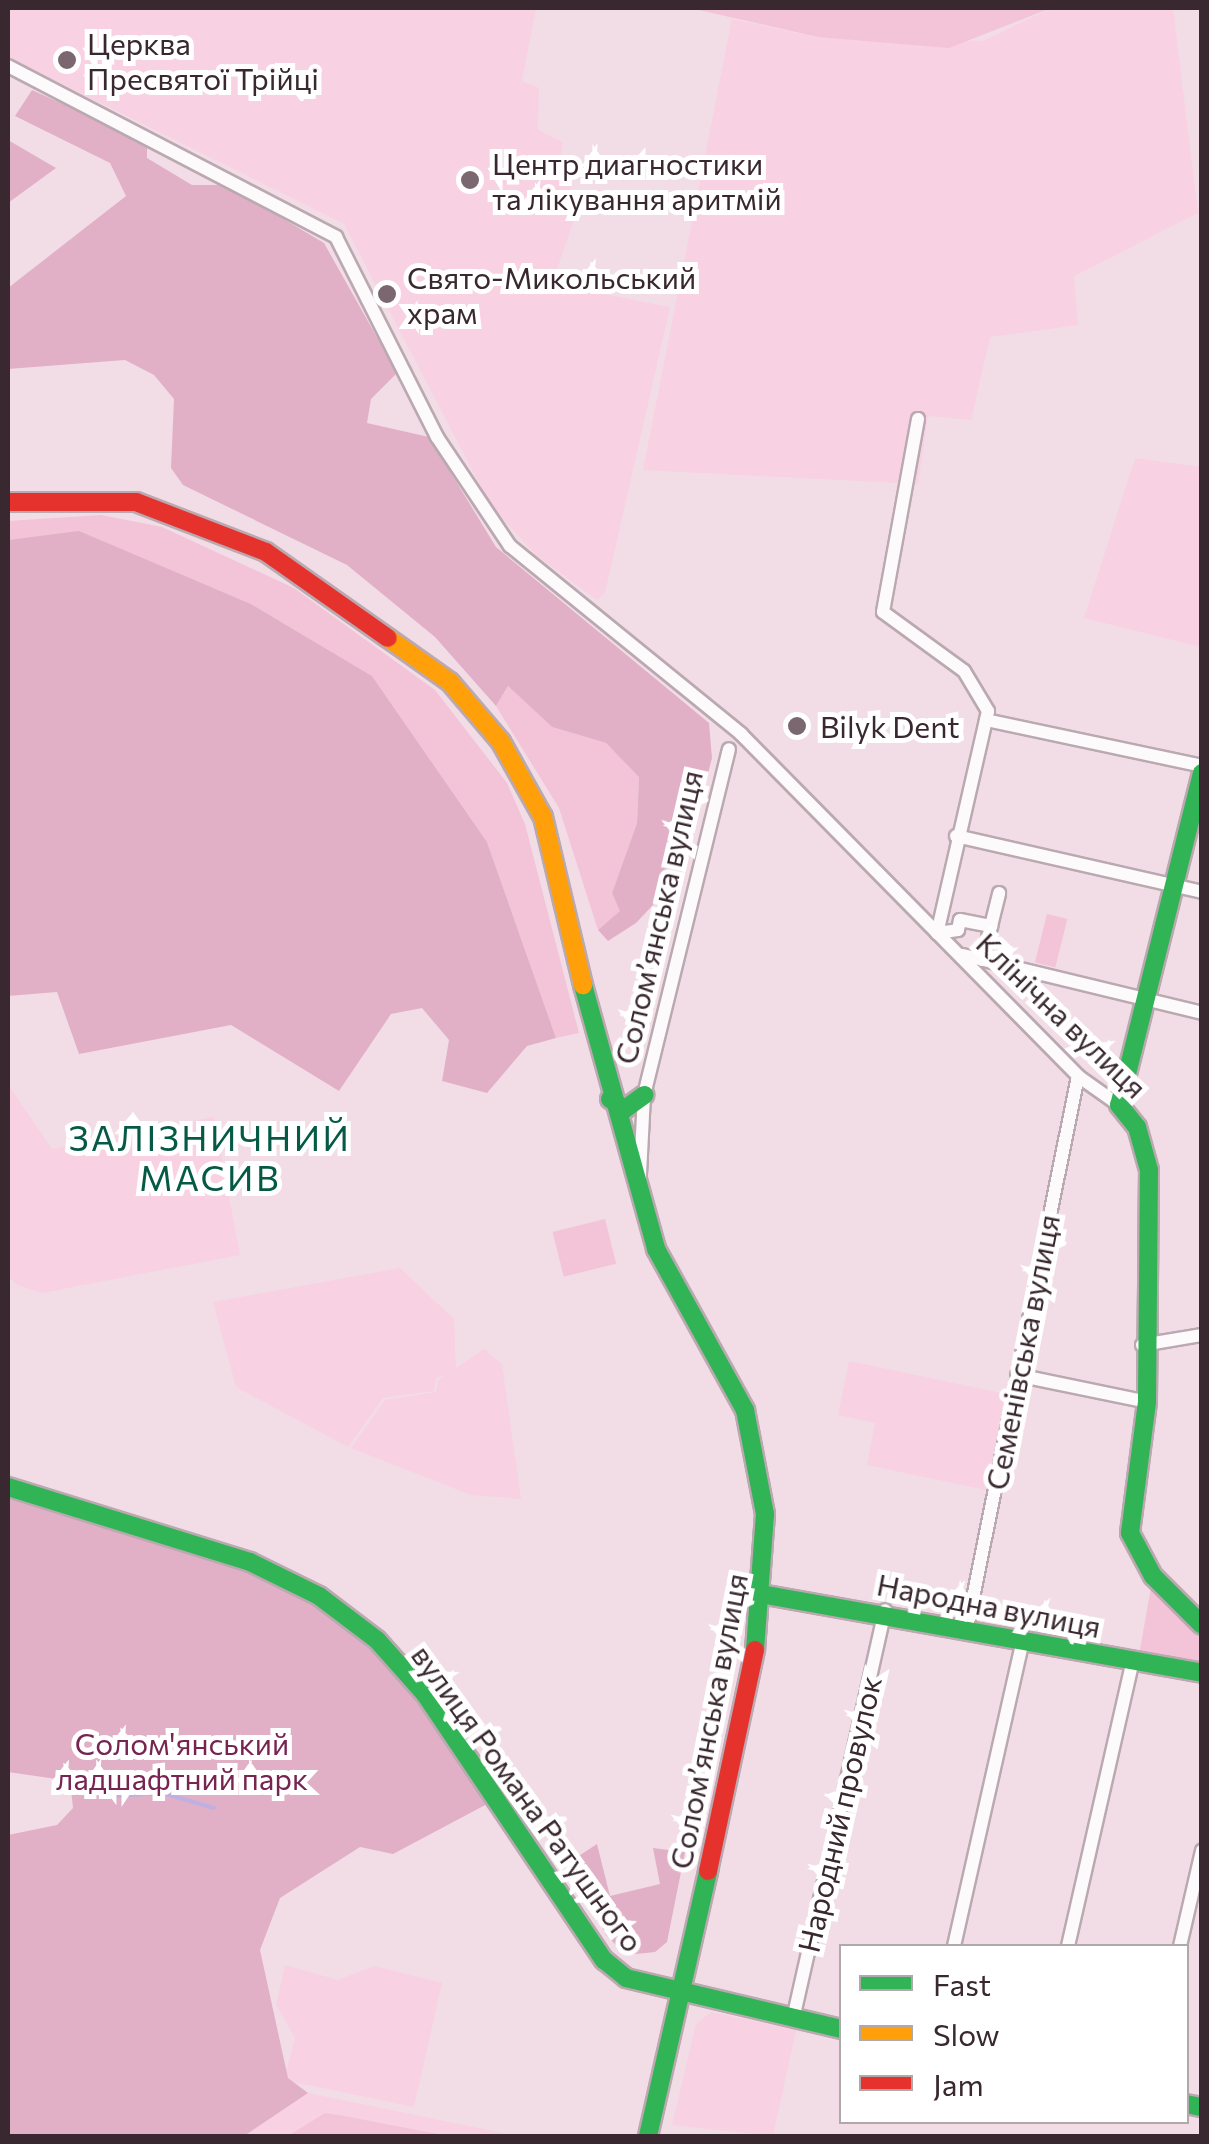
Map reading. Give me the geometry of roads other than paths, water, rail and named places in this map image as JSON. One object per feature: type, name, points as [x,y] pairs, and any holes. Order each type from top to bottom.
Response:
[{"type":"main road","points":[[8,502],[112,499],[193,518],[318,584],[450,682],[501,742],[543,817],[638,1206]]},
{"type":"main road","points":[[1119,1105],[1202,770]]},
{"type":"main road","points":[[610,1100],[626,1109],[644,1095]]},
{"type":"main road","name":"Клінічна вулиця","points":[[1119,1105],[1138,1127],[1149,1170],[1142,1344],[1147,1402],[1130,1533],[1153,1576],[1202,1625]]},
{"type":"main road","name":"Соломʼянська вулиця","points":[[638,1206],[745,1410],[762,1477],[766,1596],[648,2136]]},
{"type":"main road","name":"вулиця Романа Ратушного","points":[[8,1487],[250,1562],[349,1617],[431,1702],[604,1960],[626,1978],[681,1996],[839,2028]]},
{"type":"main road","name":"Народна вулиця","points":[[766,1596],[885,1610],[1202,1673]]},
{"type":"street","name":"Клінічна вулиця","points":[[8,66],[336,237],[478,507],[510,546],[738,736],[1078,1076],[1119,1105]]},
{"type":"street","points":[[918,419],[883,612],[981,687],[986,720],[956,836],[937,933],[958,930],[960,920],[991,926]]},
{"type":"street","points":[[986,720],[1202,770]]},
{"type":"street","name":"Соломʼянська вулиця","points":[[638,1206],[644,1095],[729,749],[738,736]]},
{"type":"street","points":[[956,836],[1202,892]]},
{"type":"street","points":[[982,960],[999,894]]},
{"type":"street","points":[[960,954],[1202,1012]]},
{"type":"street","name":"Семенівська вулиця","points":[[967,1628],[1078,1076]]},
{"type":"street","points":[[1142,1344],[1202,1335]]},
{"type":"street","points":[[1017,1375],[1147,1402]]},
{"type":"street","name":"Народний провулок","points":[[793,2019],[885,1610]]},
{"type":"street","points":[[954,1944],[1023,1640]]},
{"type":"street","points":[[1068,1944],[1132,1660]]},
{"type":"street","points":[[1180,1944],[1202,1852]]},
{"type":"waterway","points":[[113,1796],[163,1793],[214,1808]]},
{"type":"place","name":"Церква Пресвятої Трійці","points":[[67,60]]},
{"type":"place","name":"Центр диагностики та лікування аритмій","points":[[470,180]]},
{"type":"place","name":"Свято-Микольський храм","points":[[387,294]]},
{"type":"place","name":"Bilyk Dent","points":[[797,726]]},
{"type":"district","name":"ЗАЛІЗНИЧНИЙ МАСИВ","points":[[210,1157]]},
{"type":"park label","name":"Солом'янський ладшафтний парк","points":[[182,1760]]}]
